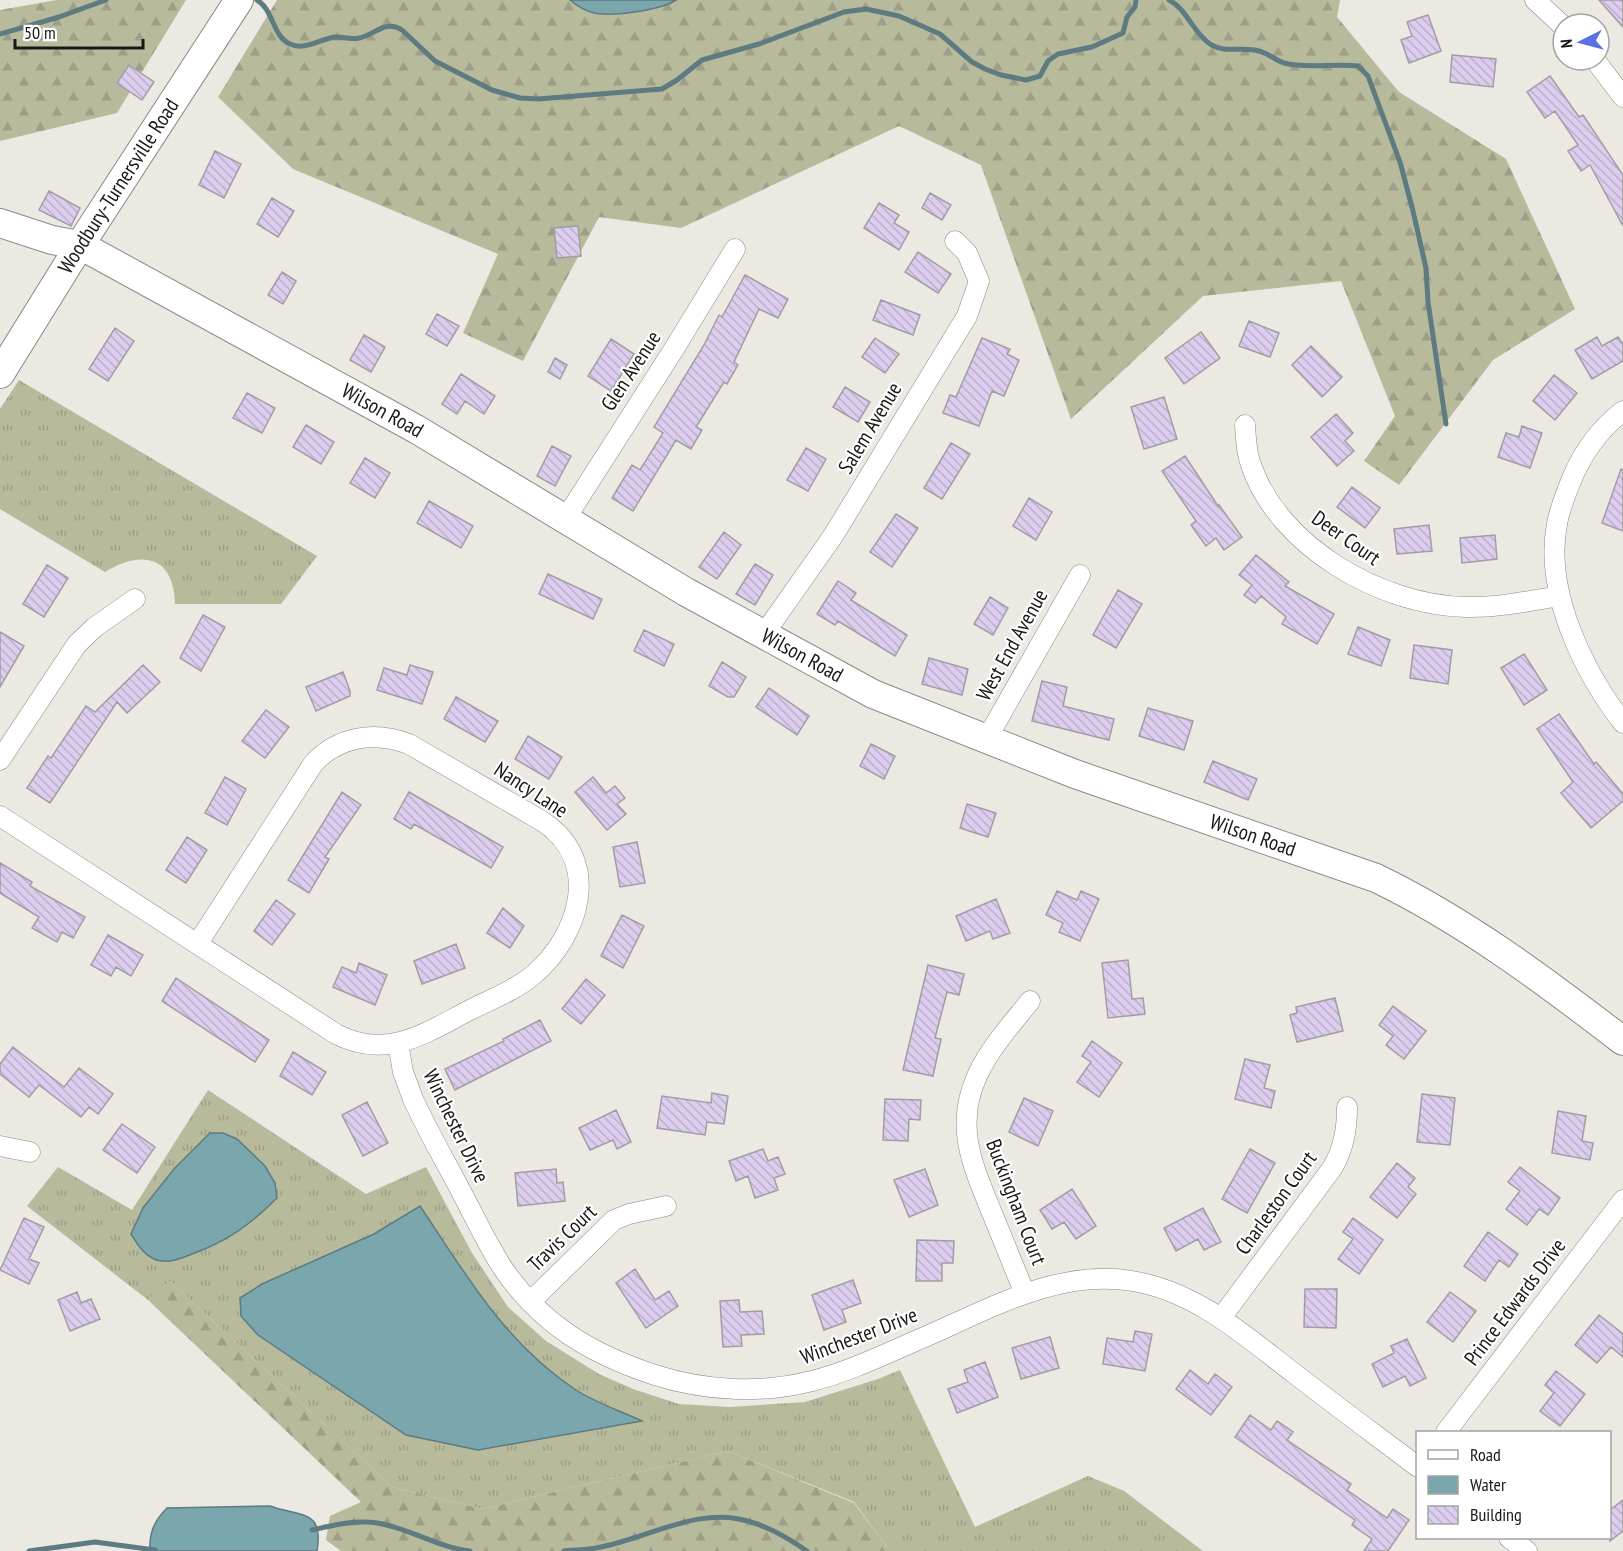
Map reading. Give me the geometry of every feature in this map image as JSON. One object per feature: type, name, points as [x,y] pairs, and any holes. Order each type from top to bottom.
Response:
[{"type":"street","points":[[1535,0],[1551,15]]},
{"type":"street","name":"Woodbury-Turnersville Road","points":[[0,374],[80,245],[238,1]]},
{"type":"street","points":[[1604,72],[1623,97]]},
{"type":"street","name":"Wilson Road","points":[[0,223],[52,240],[80,245],[416,429],[686,592],[873,694],[1075,774],[1376,878],[1422,900],[1506,954],[1623,1041]]},
{"type":"street","name":"Salem Avenue","points":[[764,634],[833,536],[966,316],[979,281],[967,252],[955,241]]},
{"type":"street","name":"Glen Avenue","points":[[566,518],[735,249]]},
{"type":"street","points":[[1623,411],[1612,419],[1587,451],[1567,491],[1557,525],[1556,544],[1556,571],[1560,596],[1571,633],[1599,688],[1623,723]]},
{"type":"street","name":"Deer Court","points":[[1245,425],[1246,446],[1251,466],[1275,511],[1288,526],[1326,559],[1348,574],[1372,585],[1434,604],[1464,607],[1489,606],[1560,596]]},
{"type":"street","name":"West End Avenue","points":[[987,740],[1080,574]]},
{"type":"street","points":[[0,760],[77,644],[95,627],[135,599]]},
{"type":"street","name":"Nancy Lane","points":[[0,816],[345,1039],[367,1045],[398,1043],[422,1035],[530,978],[546,963],[566,935],[576,912],[580,887],[576,863],[556,831],[542,821],[409,744],[387,737],[362,737],[336,745],[322,754],[304,777],[198,943]]},
{"type":"street","name":"Buckingham Court","points":[[1025,1294],[975,1170],[967,1143],[966,1123],[970,1096],[981,1068],[1030,1001]]},
{"type":"street","name":"Winchester Drive","points":[[398,1043],[403,1072],[418,1111],[492,1250],[530,1302],[563,1332],[605,1356],[644,1371],[714,1388],[747,1389],[787,1386],[833,1375],[1025,1294],[1052,1285],[1100,1279],[1124,1280],[1168,1290],[1221,1318],[1416,1465]]},
{"type":"street","name":"Charleston Court","points":[[1221,1318],[1333,1167],[1345,1139],[1347,1107]]},
{"type":"street","points":[[0,1146],[30,1152]]},
{"type":"street","name":"Prince Edwards Drive","points":[[1447,1431],[1623,1200]]},
{"type":"street","name":"Travis Court","points":[[530,1302],[614,1220],[629,1214],[666,1206]]},
{"type":"street","points":[[1510,1539],[1527,1551]]},
{"type":"green space","points":[[57,0],[186,0],[117,113],[0,141],[0,10]]},
{"type":"green space","points":[[277,0],[1340,0],[1337,17],[1399,92],[1506,159],[1575,309],[1493,360],[1399,485],[1364,461],[1395,416],[1341,281],[1203,296],[1071,419],[981,165],[899,126],[681,228],[599,217],[523,361],[463,333],[498,254],[293,169],[218,97]]},
{"type":"green space","points":[[19,380],[317,556],[281,604],[175,604],[169,575],[153,561],[131,561],[105,572],[0,509],[0,409]]},
{"type":"green space","points":[[208,1090],[366,1194],[426,1167],[472,1253],[508,1307],[546,1341],[599,1374],[633,1389],[679,1404],[730,1407],[805,1402],[900,1370],[975,1527],[1088,1476],[1124,1491],[1203,1551],[890,1551],[854,1502],[728,1451],[482,1509],[392,1487],[170,1281],[148,1300],[27,1206],[58,1167],[132,1210]]},
{"type":"green space","points":[[170,1281],[392,1487],[482,1509],[728,1451],[854,1503],[890,1551],[341,1551],[326,1540],[330,1516],[361,1502],[148,1300]]},
{"type":"water","points":[[570,0],[676,0],[647,10],[599,14],[588,11]]},
{"type":"water","points":[[210,1133],[223,1133],[237,1139],[265,1166],[275,1183],[277,1198],[248,1224],[217,1243],[172,1260],[162,1261],[152,1258],[143,1251],[131,1234],[143,1208],[174,1169]]},
{"type":"water","points":[[420,1206],[471,1282],[507,1329],[528,1351],[584,1395],[642,1421],[478,1450],[406,1435],[258,1335],[241,1316],[240,1298],[262,1284],[374,1234]]},
{"type":"water","points":[[270,1506],[300,1514],[313,1521],[317,1528],[317,1551],[150,1551],[153,1528],[167,1508]]},
{"type":"building","points":[[1599,0],[1623,0],[1623,27],[1611,12]]},
{"type":"building","points":[[1428,15],[1441,51],[1409,63],[1401,40],[1412,36],[1407,22]]},
{"type":"building","points":[[1452,55],[1496,59],[1493,87],[1450,82]]},
{"type":"building","points":[[129,65],[154,82],[142,100],[117,83]]},
{"type":"building","points":[[1550,76],[1579,117],[1583,115],[1623,175],[1623,226],[1590,165],[1581,171],[1568,151],[1578,145],[1555,111],[1545,118],[1527,92]]},
{"type":"building","points":[[215,151],[241,164],[224,198],[199,185]]},
{"type":"building","points":[[49,191],[80,208],[71,226],[39,210]]},
{"type":"building","points":[[930,193],[951,205],[942,220],[922,208]]},
{"type":"building","points":[[272,198],[294,211],[278,237],[257,224]]},
{"type":"building","points":[[879,203],[899,215],[894,223],[909,232],[899,250],[864,228]]},
{"type":"building","points":[[578,226],[581,256],[557,258],[554,228]]},
{"type":"building","points":[[918,252],[951,274],[938,293],[905,272]]},
{"type":"building","points":[[282,272],[296,281],[283,304],[268,295]]},
{"type":"building","points":[[745,275],[788,299],[778,318],[759,309],[734,362],[738,365],[727,384],[724,382],[696,427],[702,430],[691,449],[676,440],[633,511],[612,498],[632,465],[640,470],[663,433],[654,427],[704,345],[719,315],[722,317]]},
{"type":"building","points":[[881,300],[920,315],[913,335],[873,320]]},
{"type":"building","points":[[437,314],[459,326],[447,346],[426,334]]},
{"type":"building","points":[[1249,321],[1279,333],[1270,357],[1239,346]]},
{"type":"building","points":[[115,328],[134,341],[108,381],[89,369]]},
{"type":"building","points":[[1201,332],[1220,358],[1184,384],[1165,358]]},
{"type":"building","points":[[364,335],[385,347],[371,372],[350,360]]},
{"type":"building","points":[[1597,337],[1602,346],[1618,337],[1623,344],[1623,361],[1592,379],[1575,350]]},
{"type":"building","points":[[875,338],[899,354],[885,373],[862,357]]},
{"type":"building","points":[[982,338],[1010,349],[1007,354],[1019,360],[1004,396],[992,391],[979,426],[943,413],[950,395],[956,397]]},
{"type":"building","points":[[611,339],[634,354],[611,391],[588,376]]},
{"type":"building","points":[[1311,346],[1342,377],[1322,397],[1292,365]]},
{"type":"building","points":[[555,358],[567,365],[560,379],[548,372]]},
{"type":"building","points":[[461,374],[495,396],[484,414],[465,401],[457,414],[442,404]]},
{"type":"building","points":[[1554,375],[1577,393],[1555,420],[1533,401]]},
{"type":"building","points":[[845,387],[870,402],[858,422],[833,407]]},
{"type":"building","points":[[247,393],[275,408],[262,433],[233,418]]},
{"type":"building","points":[[1164,397],[1177,439],[1144,449],[1131,407]]},
{"type":"building","points":[[1336,414],[1353,433],[1345,441],[1354,451],[1337,466],[1311,437]]},
{"type":"building","points":[[306,425],[334,442],[321,464],[293,447]]},
{"type":"building","points":[[1522,426],[1542,433],[1530,468],[1498,457],[1506,433],[1519,437]]},
{"type":"building","points":[[951,443],[970,454],[942,499],[924,488]]},
{"type":"building","points":[[552,446],[571,456],[555,486],[537,476]]},
{"type":"building","points":[[806,448],[826,459],[808,491],[787,480]]},
{"type":"building","points":[[1185,456],[1242,537],[1224,550],[1216,538],[1206,546],[1191,525],[1196,521],[1162,471]]},
{"type":"building","points":[[365,458],[390,473],[375,498],[350,483]]},
{"type":"building","points":[[1621,469],[1623,470],[1623,531],[1602,523]]},
{"type":"building","points":[[1352,487],[1380,508],[1365,528],[1337,507]]},
{"type":"building","points":[[1029,498],[1052,512],[1036,540],[1013,526]]},
{"type":"building","points":[[429,501],[473,526],[461,548],[417,523]]},
{"type":"building","points":[[896,514],[918,528],[892,567],[870,552]]},
{"type":"building","points":[[1429,525],[1432,551],[1397,554],[1394,529]]},
{"type":"building","points":[[724,532],[741,545],[717,579],[699,567]]},
{"type":"building","points":[[1495,535],[1497,559],[1462,563],[1460,538]]},
{"type":"building","points":[[1256,555],[1289,582],[1285,586],[1334,614],[1317,644],[1282,624],[1286,617],[1261,596],[1255,603],[1244,595],[1252,585],[1239,575]]},
{"type":"building","points":[[755,564],[773,575],[755,605],[736,594]]},
{"type":"building","points":[[47,565],[68,578],[44,617],[23,604]]},
{"type":"building","points":[[548,574],[602,599],[593,619],[539,594]]},
{"type":"building","points":[[838,581],[856,593],[851,600],[907,635],[895,656],[838,621],[835,625],[817,614]]},
{"type":"building","points":[[1118,590],[1142,604],[1116,648],[1093,635]]},
{"type":"building","points":[[990,597],[1008,608],[993,635],[974,624]]},
{"type":"building","points":[[203,615],[225,627],[201,671],[180,658]]},
{"type":"building","points":[[1358,627],[1390,640],[1381,666],[1348,654]]},
{"type":"building","points":[[644,630],[674,644],[664,666],[634,651]]},
{"type":"building","points":[[0,632],[24,646],[0,687]]},
{"type":"building","points":[[1414,645],[1452,650],[1448,684],[1410,678]]},
{"type":"building","points":[[1524,654],[1547,690],[1524,705],[1501,668]]},
{"type":"building","points":[[929,658],[968,669],[962,695],[922,684]]},
{"type":"building","points":[[722,662],[746,677],[734,697],[728,697],[709,686]]},
{"type":"building","points":[[143,665],[160,682],[127,713],[117,702],[50,803],[27,788],[48,756],[51,758],[86,706],[95,712]]},
{"type":"building","points":[[410,665],[433,672],[422,704],[377,690],[384,668],[407,675]]},
{"type":"building","points":[[343,672],[350,696],[316,711],[306,687]]},
{"type":"building","points":[[1042,681],[1067,687],[1063,706],[1114,719],[1109,740],[1032,721]]},
{"type":"building","points":[[769,688],[809,716],[797,735],[756,707]]},
{"type":"building","points":[[456,697],[498,721],[485,742],[444,719]]},
{"type":"building","points":[[1148,708],[1193,721],[1184,750],[1139,736]]},
{"type":"building","points":[[266,710],[289,727],[265,758],[242,741]]},
{"type":"building","points":[[1559,714],[1594,764],[1596,762],[1623,794],[1623,801],[1591,828],[1561,793],[1573,782],[1537,729]]},
{"type":"building","points":[[528,736],[562,757],[549,779],[515,759]]},
{"type":"building","points":[[871,744],[895,756],[884,779],[860,766]]},
{"type":"building","points":[[1213,761],[1257,779],[1248,800],[1204,782]]},
{"type":"building","points":[[225,777],[246,789],[227,825],[205,813]]},
{"type":"building","points":[[593,777],[606,793],[615,786],[625,798],[617,804],[626,814],[607,830],[575,792]]},
{"type":"building","points":[[342,792],[361,805],[325,857],[329,859],[309,893],[288,880]]},
{"type":"building","points":[[409,792],[503,847],[491,868],[414,824],[411,829],[394,819]]},
{"type":"building","points":[[967,804],[996,813],[988,837],[960,828]]},
{"type":"building","points":[[187,837],[207,850],[186,883],[166,870]]},
{"type":"building","points":[[637,842],[645,883],[620,887],[613,847]]},
{"type":"building","points":[[0,863],[32,882],[30,886],[85,917],[73,938],[62,932],[57,942],[32,928],[39,917],[0,893]]},
{"type":"building","points":[[1057,891],[1077,900],[1081,891],[1099,899],[1080,941],[1059,932],[1063,923],[1046,915]]},
{"type":"building","points":[[996,899],[1010,933],[993,939],[990,931],[966,941],[956,916]]},
{"type":"building","points":[[276,900],[295,914],[272,945],[254,931]]},
{"type":"building","points":[[503,908],[524,926],[510,948],[487,933]]},
{"type":"building","points":[[622,915],[644,926],[623,968],[601,956]]},
{"type":"building","points":[[108,935],[143,955],[131,976],[116,967],[111,976],[91,965]]},
{"type":"building","points":[[456,944],[465,968],[422,984],[414,961]]},
{"type":"building","points":[[1128,960],[1132,999],[1143,998],[1145,1014],[1108,1018],[1102,963]]},
{"type":"building","points":[[359,963],[387,975],[375,1005],[333,987],[342,967],[356,973]]},
{"type":"building","points":[[928,965],[964,974],[959,995],[947,992],[935,1038],[941,1039],[933,1076],[903,1070]]},
{"type":"building","points":[[176,978],[269,1040],[255,1062],[162,1001]]},
{"type":"building","points":[[586,979],[605,995],[581,1024],[562,1009]]},
{"type":"building","points":[[1335,998],[1343,1031],[1297,1042],[1290,1015],[1297,1013],[1296,1007]]},
{"type":"building","points":[[1393,1006],[1426,1031],[1404,1059],[1386,1045],[1393,1036],[1379,1025]]},
{"type":"building","points":[[540,1020],[551,1041],[455,1090],[445,1069],[504,1041],[503,1039]]},
{"type":"building","points":[[1092,1041],[1122,1063],[1099,1097],[1077,1082],[1091,1062],[1082,1056]]},
{"type":"building","points":[[13,1047],[64,1087],[79,1068],[113,1094],[98,1114],[89,1107],[81,1117],[39,1085],[29,1097],[0,1074],[0,1064]]},
{"type":"building","points":[[293,1052],[326,1072],[312,1095],[280,1076]]},
{"type":"building","points":[[1245,1059],[1270,1065],[1264,1088],[1275,1091],[1271,1108],[1235,1099]]},
{"type":"building","points":[[712,1093],[728,1096],[724,1124],[707,1122],[705,1135],[657,1128],[662,1096],[711,1103]]},
{"type":"building","points":[[1422,1094],[1455,1098],[1450,1145],[1417,1142]]},
{"type":"building","points":[[1024,1098],[1053,1111],[1038,1146],[1009,1132]]},
{"type":"building","points":[[885,1099],[921,1100],[920,1120],[909,1119],[908,1141],[883,1140]]},
{"type":"building","points":[[367,1102],[388,1143],[363,1156],[342,1115]]},
{"type":"building","points":[[616,1110],[631,1142],[617,1149],[613,1140],[590,1150],[579,1128]]},
{"type":"building","points":[[1558,1111],[1586,1116],[1582,1141],[1593,1143],[1590,1160],[1552,1153]]},
{"type":"building","points":[[122,1124],[155,1147],[137,1173],[103,1150]]},
{"type":"building","points":[[763,1149],[768,1161],[778,1157],[785,1174],[774,1178],[778,1190],[755,1198],[748,1176],[736,1181],[729,1161]]},
{"type":"building","points":[[1250,1149],[1275,1163],[1247,1213],[1222,1199]]},
{"type":"building","points":[[1397,1163],[1415,1178],[1408,1187],[1416,1194],[1397,1218],[1370,1197]]},
{"type":"building","points":[[1520,1167],[1560,1198],[1548,1215],[1539,1209],[1527,1225],[1506,1209],[1520,1191],[1508,1182]]},
{"type":"building","points":[[556,1169],[557,1183],[563,1182],[565,1201],[518,1206],[515,1173]]},
{"type":"building","points":[[925,1169],[938,1205],[909,1217],[894,1180]]},
{"type":"building","points":[[1072,1189],[1096,1226],[1076,1239],[1064,1222],[1052,1229],[1040,1210]]},
{"type":"building","points":[[1203,1208],[1221,1242],[1204,1250],[1198,1239],[1176,1251],[1164,1228]]},
{"type":"building","points":[[24,1218],[44,1227],[29,1259],[39,1263],[29,1284],[0,1270]]},
{"type":"building","points":[[1353,1218],[1383,1240],[1359,1274],[1338,1259],[1353,1239],[1343,1232]]},
{"type":"building","points":[[1488,1232],[1518,1254],[1509,1267],[1499,1260],[1485,1281],[1464,1266]]},
{"type":"building","points":[[917,1240],[954,1241],[953,1263],[942,1263],[942,1281],[916,1281]]},
{"type":"building","points":[[635,1269],[655,1300],[669,1291],[678,1306],[646,1328],[616,1283]]},
{"type":"building","points":[[853,1280],[861,1303],[842,1310],[846,1322],[824,1330],[812,1295]]},
{"type":"building","points":[[1305,1289],[1337,1289],[1336,1328],[1304,1327]]},
{"type":"building","points":[[77,1292],[81,1303],[91,1299],[100,1319],[70,1331],[58,1300]]},
{"type":"building","points":[[1450,1292],[1476,1311],[1453,1342],[1427,1322]]},
{"type":"building","points":[[739,1300],[740,1312],[762,1311],[764,1334],[741,1335],[742,1346],[723,1347],[720,1301]]},
{"type":"building","points":[[1599,1315],[1623,1334],[1623,1357],[1611,1347],[1597,1363],[1575,1345]]},
{"type":"building","points":[[1135,1331],[1152,1334],[1145,1371],[1103,1364],[1107,1338],[1133,1342]]},
{"type":"building","points":[[1050,1337],[1059,1368],[1021,1379],[1012,1348]]},
{"type":"building","points":[[1407,1339],[1426,1378],[1410,1386],[1405,1376],[1383,1387],[1372,1364],[1394,1353],[1391,1346]]},
{"type":"building","points":[[985,1362],[998,1397],[957,1413],[948,1389],[968,1382],[964,1370]]},
{"type":"building","points":[[1190,1370],[1208,1384],[1215,1374],[1232,1387],[1211,1415],[1176,1389]]},
{"type":"building","points":[[1556,1371],[1585,1394],[1560,1426],[1540,1411],[1554,1393],[1545,1385]]},
{"type":"building","points":[[1250,1415],[1271,1430],[1277,1421],[1293,1432],[1287,1440],[1351,1484],[1347,1490],[1387,1518],[1393,1509],[1409,1520],[1388,1551],[1364,1551],[1372,1539],[1352,1525],[1355,1520],[1235,1437]]},
{"type":"building","points":[[1623,1500],[1623,1531],[1610,1541],[1611,1539],[1611,1509]]},
{"type":"waterway","points":[[0,34],[59,17],[106,0]]},
{"type":"waterway","points":[[257,0],[267,10],[280,35],[290,44],[301,46],[335,37],[356,39],[385,27],[396,27],[435,61],[492,90],[520,98],[538,99],[662,89],[702,60],[759,44],[844,12],[866,9],[899,16],[940,34],[972,62],[985,69],[1026,80],[1040,76],[1048,61],[1058,54],[1092,47],[1123,33],[1127,17],[1135,7],[1136,0]]},
{"type":"waterway","points":[[1169,0],[1181,9],[1199,34],[1216,47],[1259,51],[1293,65],[1358,66],[1368,76],[1400,162],[1426,268],[1428,302],[1446,424]]},
{"type":"waterway","points":[[564,1551],[601,1547],[677,1524],[715,1517],[734,1518],[761,1525],[807,1551]]},
{"type":"waterway","points":[[312,1530],[352,1523],[377,1523],[389,1525],[446,1546],[470,1551]]},
{"type":"waterway","points":[[29,1551],[95,1542],[155,1550]]}]
